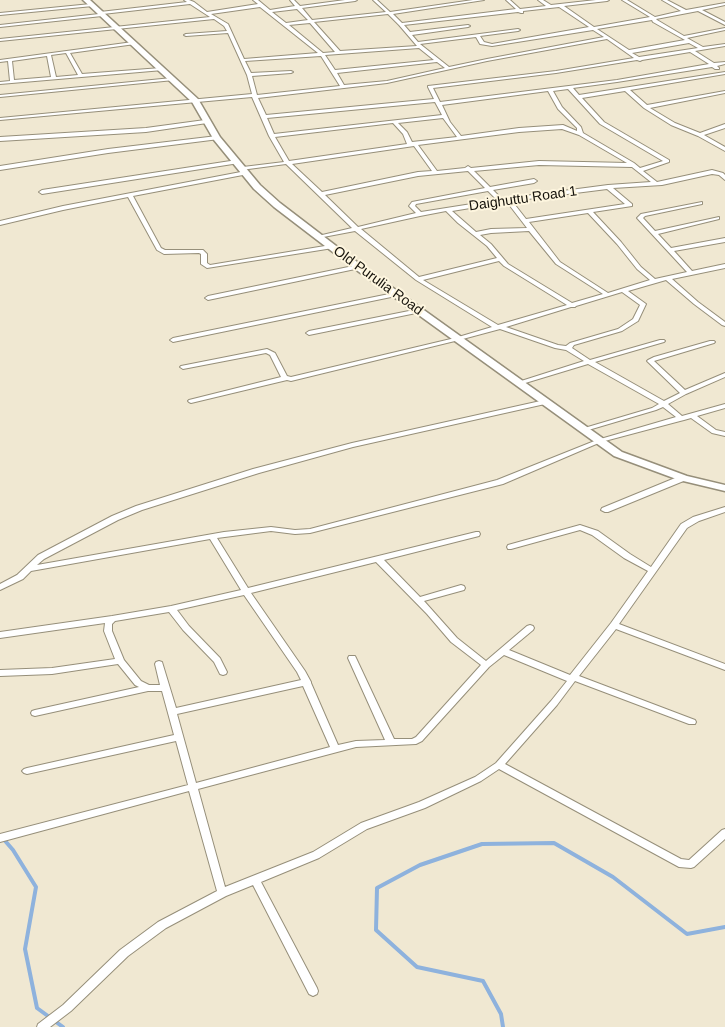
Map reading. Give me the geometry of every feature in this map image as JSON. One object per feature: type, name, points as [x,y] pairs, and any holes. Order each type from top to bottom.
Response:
[{"type":"main road","name":"Old Purulia Road","points":[[89,2],[195,101],[217,138],[277,205],[358,268],[618,454],[683,478],[725,488]]},
{"type":"street","points":[[186,0],[226,25],[250,75],[255,96],[266,116],[272,136],[287,162],[357,229],[418,279],[497,327],[557,347],[568,348],[589,362],[664,404],[682,419]]},
{"type":"street","points":[[255,0],[323,55],[343,87]]},
{"type":"street","points":[[292,0],[339,53]]},
{"type":"street","points":[[270,11],[355,0]]},
{"type":"street","points":[[375,0],[401,24],[419,45],[448,68]]},
{"type":"street","points":[[286,24],[390,13],[482,0]]},
{"type":"street","points":[[508,0],[521,12]]},
{"type":"street","points":[[540,0],[551,8]]},
{"type":"street","points":[[401,24],[521,12],[585,1],[607,0]]},
{"type":"street","points":[[624,0],[703,49]]},
{"type":"street","points":[[664,0],[684,11]]},
{"type":"street","points":[[0,14],[89,2]]},
{"type":"street","points":[[0,26],[192,4]]},
{"type":"street","points":[[477,35],[482,43],[492,45],[594,29],[725,4]]},
{"type":"street","points":[[206,13],[262,5]]},
{"type":"street","points":[[561,6],[640,60]]},
{"type":"street","points":[[698,9],[725,24]]},
{"type":"street","points":[[0,40],[213,18]]},
{"type":"street","points":[[409,34],[468,26]]},
{"type":"street","points":[[684,37],[725,29]]},
{"type":"street","points":[[243,60],[323,55],[419,45],[518,30]]},
{"type":"street","points":[[186,35],[230,32]]},
{"type":"street","points":[[0,120],[343,87],[420,75],[608,38]]},
{"type":"street","points":[[628,52],[690,41]]},
{"type":"street","points":[[0,61],[133,43]]},
{"type":"street","points":[[430,87],[556,72],[692,52],[725,45]]},
{"type":"street","points":[[67,52],[81,76]]},
{"type":"street","points":[[692,52],[725,73]]},
{"type":"street","points":[[49,54],[54,78]]},
{"type":"street","points":[[10,60],[12,82]]},
{"type":"street","points":[[334,72],[437,61]]},
{"type":"street","points":[[266,116],[438,102],[570,88],[617,82],[725,63]]},
{"type":"street","points":[[0,84],[161,69]]},
{"type":"street","points":[[250,75],[291,72]]},
{"type":"street","points":[[578,97],[725,73]]},
{"type":"street","points":[[420,75],[430,87],[444,116],[460,138]]},
{"type":"street","points":[[0,96],[172,79]]},
{"type":"street","points":[[617,82],[646,107],[673,124],[700,134],[723,146]]},
{"type":"street","points":[[570,88],[602,124],[667,161],[640,170]]},
{"type":"street","points":[[550,90],[560,108],[579,128],[581,134]]},
{"type":"street","points":[[646,107],[725,92]]},
{"type":"street","points":[[272,136],[444,116]]},
{"type":"street","points":[[0,139],[104,134],[206,122]]},
{"type":"street","points":[[394,122],[436,172]]},
{"type":"street","points":[[700,134],[725,126]]},
{"type":"street","points":[[42,192],[242,168],[412,143],[557,127],[569,128],[581,134],[633,165],[655,183]]},
{"type":"street","points":[[0,168],[108,151],[217,138]]},
{"type":"street","points":[[322,194],[388,179],[468,168],[555,163],[633,165]]},
{"type":"street","points":[[0,223],[63,208],[130,196],[242,168]]},
{"type":"street","points":[[468,168],[501,201]]},
{"type":"street","name":"Daighuttu Road 1","points":[[320,237],[420,214],[501,201],[655,183],[712,172],[721,174],[725,178]]},
{"type":"street","points":[[420,214],[412,206],[414,203],[534,182]]},
{"type":"street","points":[[608,187],[643,215],[700,203]]},
{"type":"street","points":[[130,196],[159,249],[164,252],[201,251],[204,254],[204,264],[209,268],[332,247]]},
{"type":"street","points":[[508,200],[558,262],[608,295]]},
{"type":"street","points":[[525,221],[630,205]]},
{"type":"street","points":[[448,210],[489,245],[500,259],[515,271],[573,306]]},
{"type":"street","points":[[589,211],[639,268],[654,281]]},
{"type":"street","points":[[643,215],[640,218],[690,272]]},
{"type":"street","points":[[654,233],[717,218]]},
{"type":"street","points":[[475,234],[491,231],[532,229]]},
{"type":"street","points":[[670,250],[725,240]]},
{"type":"street","points":[[418,279],[500,259]]},
{"type":"street","points":[[191,401],[286,378],[292,379],[457,339],[654,281],[725,266]]},
{"type":"street","points":[[208,298],[358,268]]},
{"type":"street","points":[[667,278],[724,324]]},
{"type":"street","points":[[568,348],[572,344],[620,330],[636,320],[643,304],[624,290]]},
{"type":"street","points":[[173,340],[394,294]]},
{"type":"street","points":[[309,333],[419,312]]},
{"type":"street","points":[[520,384],[662,341]]},
{"type":"street","points":[[684,393],[650,361],[712,342]]},
{"type":"street","points":[[183,367],[267,351],[273,354],[286,378]]},
{"type":"street","points":[[583,430],[640,414],[725,375]]},
{"type":"street","points":[[0,587],[12,583],[41,557],[115,518],[139,508],[256,471],[352,445],[545,402]]},
{"type":"street","points":[[28,568],[212,536],[271,529],[310,531],[500,482],[599,441],[725,406]]},
{"type":"street","points":[[693,416],[714,432],[725,434]]},
{"type":"street","points":[[605,510],[683,478]]},
{"type":"street","points":[[42,1027],[68,1008],[124,954],[162,925],[222,893],[316,855],[364,826],[422,805],[478,779],[499,765],[554,703],[689,522],[725,509]]},
{"type":"street","points":[[511,546],[580,527],[595,534],[653,571]]},
{"type":"street","points":[[0,635],[171,609],[476,534]]},
{"type":"street","points":[[212,536],[307,682],[336,750]]},
{"type":"street","points":[[378,559],[454,640],[486,665]]},
{"type":"street","points":[[418,600],[461,588]]},
{"type":"street","points":[[171,609],[186,628],[218,660],[223,672]]},
{"type":"street","points":[[112,619],[108,624],[108,631],[120,661],[138,683],[148,688]]},
{"type":"street","points":[[614,625],[725,667]]},
{"type":"street","points":[[0,838],[356,744],[408,743],[418,739],[486,665],[530,628]]},
{"type":"street","points":[[503,651],[571,679],[573,678],[692,722]]},
{"type":"street","points":[[352,658],[391,743]]},
{"type":"street","points":[[0,673],[52,671],[120,661]]},
{"type":"street","points":[[159,664],[222,893]]},
{"type":"street","points":[[172,712],[307,682]]},
{"type":"street","points":[[35,713],[148,688],[166,688]]},
{"type":"street","points":[[27,771],[180,737]]},
{"type":"street","points":[[499,765],[679,863],[692,864],[725,833]]},
{"type":"street","points":[[255,880],[314,991]]},
{"type":"waterway","points":[[0,835],[13,850],[36,887],[25,949],[37,1008],[63,1027]]},
{"type":"waterway","points":[[503,1027],[501,1014],[483,981],[417,967],[376,930],[377,888],[420,865],[482,844],[554,843],[613,877],[687,934],[725,927]]}]
